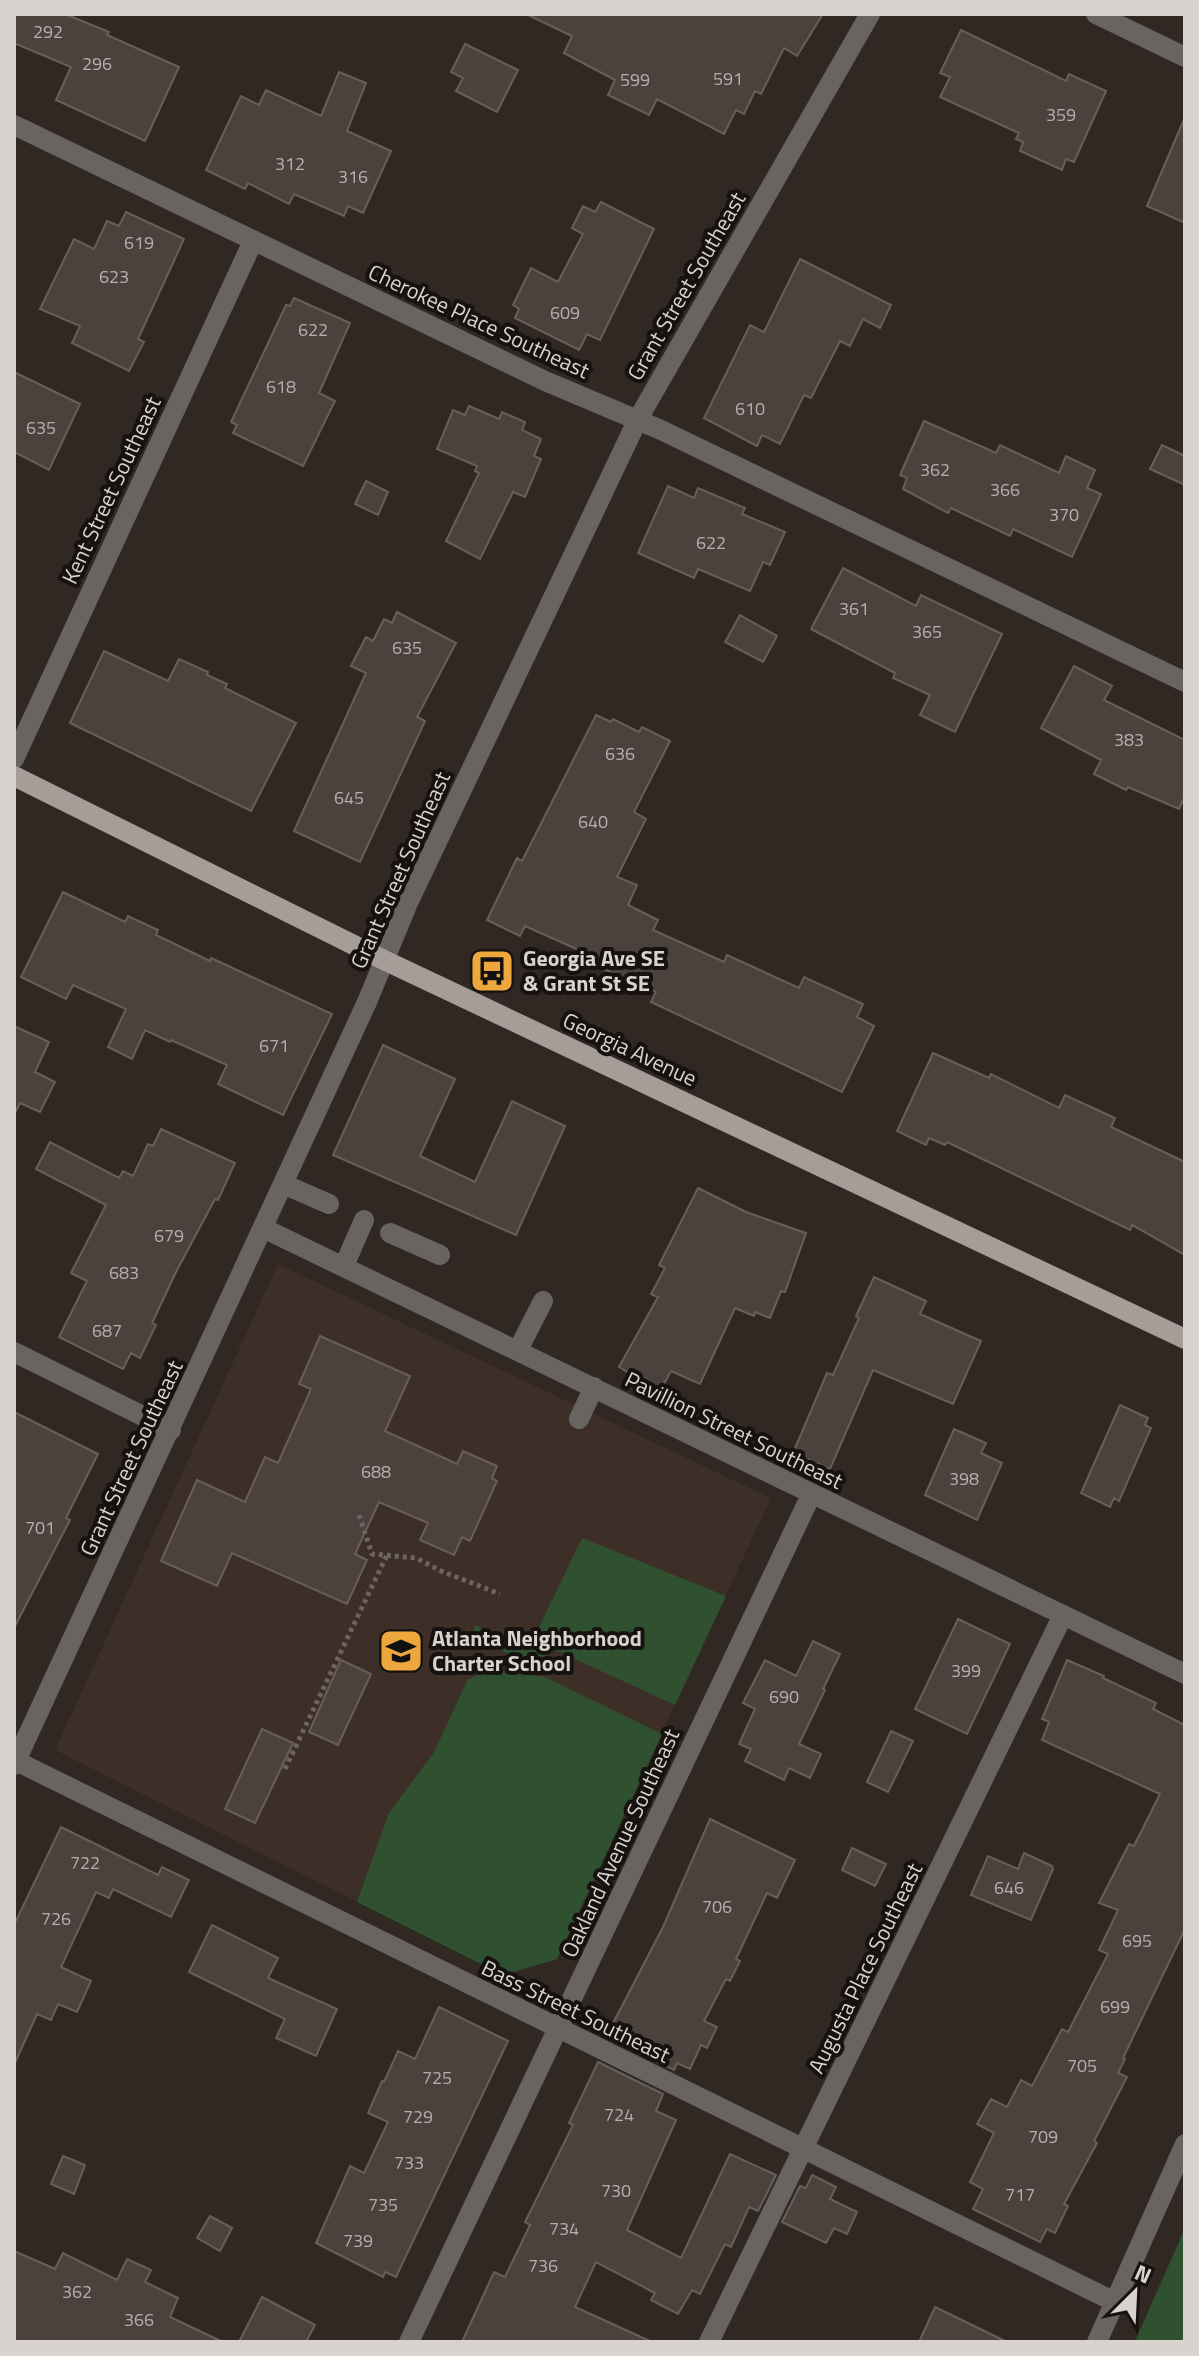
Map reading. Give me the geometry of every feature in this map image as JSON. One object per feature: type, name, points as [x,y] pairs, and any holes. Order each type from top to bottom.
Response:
[{"type":"main road","name":"Georgia Avenue","points":[[14,776],[386,961],[1185,1339]]},
{"type":"street","name":"Grant Street Southeast","points":[[15,1763],[386,961],[408,903],[638,419],[870,14]]},
{"type":"street","points":[[1096,14],[1185,57]]},
{"type":"street","name":"Cherokee Place Southeast","points":[[14,125],[545,381],[638,419],[1185,682]]},
{"type":"street","name":"Kent Street Southeast","points":[[14,759],[253,241]]},
{"type":"street","points":[[283,1184],[329,1204]]},
{"type":"street","points":[[344,1266],[364,1220]]},
{"type":"street","name":"Pavillion Street Southeast","points":[[263,1228],[1185,1674]]},
{"type":"street","points":[[390,1233],[440,1255]]},
{"type":"street","points":[[518,1350],[543,1301]]},
{"type":"street","points":[[14,1352],[171,1430]]},
{"type":"street","points":[[579,1419],[594,1387]]},
{"type":"street","name":"Oakland Avenue Southeast","points":[[409,2342],[811,1495]]},
{"type":"street","name":"Augusta Place Southeast","points":[[709,2342],[1063,1615]]},
{"type":"street","name":"Bass Street Southeast","points":[[15,1763],[1115,2302]]},
{"type":"street","points":[[1097,2342],[1185,2144]]},
{"type":"path","points":[[359,1515],[372,1554],[416,1558],[500,1594]]},
{"type":"path","points":[[285,1769],[387,1555]]},
{"type":"shaded area","name":"Atlanta Neighborhood Charter School","points":[[278,1264],[771,1498],[557,1959],[503,1975],[55,1750]]},
{"type":"green space","points":[[582,1538],[726,1596],[675,1705],[553,1649],[536,1666],[473,1638],[475,1625],[528,1650]]},
{"type":"green space","points":[[492,1669],[545,1677],[662,1734],[557,1959],[503,1975],[357,1902],[389,1813],[434,1752],[468,1679]]},
{"type":"green space","points":[[1185,2228],[1185,2342],[1135,2342],[1136,2339]]},
{"type":"building","points":[[14,14],[65,14],[179,67],[145,141],[56,100],[71,67],[14,43]]},
{"type":"building","points":[[526,14],[823,14],[797,56],[784,48],[761,94],[755,91],[744,114],[736,110],[724,134],[657,99],[649,115],[608,95],[615,80],[564,53],[572,36]]},
{"type":"building","points":[[961,30],[1066,81],[1069,74],[1106,91],[1074,162],[1066,159],[1062,170],[1020,151],[1023,142],[1016,139],[1019,133],[940,97],[950,77],[940,73]]},
{"type":"building","points":[[465,44],[518,70],[497,112],[456,91],[463,78],[451,72]]},
{"type":"building","points":[[339,72],[366,83],[347,131],[391,151],[363,213],[348,206],[344,216],[294,194],[289,204],[248,183],[245,189],[206,170],[241,96],[259,105],[266,90],[321,116]]},
{"type":"building","points":[[1185,117],[1185,223],[1147,206]]},
{"type":"building","points":[[601,202],[654,229],[600,340],[587,334],[579,350],[515,318],[519,309],[513,305],[531,268],[558,282],[583,234],[572,228],[583,206],[595,212]]},
{"type":"building","points":[[126,212],[184,239],[138,339],[144,342],[129,371],[72,343],[80,326],[40,309],[74,239],[94,249],[107,221],[119,226]]},
{"type":"building","points":[[800,259],[891,305],[880,328],[863,319],[850,346],[840,341],[811,398],[804,395],[780,444],[762,435],[757,446],[704,418],[750,325],[764,332]]},
{"type":"building","points":[[294,298],[350,323],[319,393],[335,401],[303,466],[233,433],[237,425],[231,422],[286,305],[290,306]]},
{"type":"building","points":[[14,372],[80,404],[49,470],[14,452]]},
{"type":"building","points":[[469,406],[499,419],[502,412],[525,422],[522,430],[541,439],[534,456],[541,459],[525,497],[513,492],[480,559],[446,541],[479,473],[475,471],[477,466],[437,449],[453,410],[465,415]]},
{"type":"building","points":[[924,421],[996,453],[1000,445],[1059,473],[1066,456],[1095,470],[1087,488],[1101,494],[1072,557],[1013,529],[1010,536],[951,508],[948,513],[903,489],[907,478],[900,475]]},
{"type":"building","points":[[1162,445],[1185,456],[1185,485],[1150,469]]},
{"type":"building","points":[[366,481],[388,492],[378,515],[355,504]]},
{"type":"building","points":[[668,486],[694,498],[698,488],[745,508],[742,514],[785,532],[770,565],[763,562],[750,591],[698,569],[694,578],[638,553]]},
{"type":"building","points":[[843,568],[916,606],[921,595],[1002,634],[955,732],[920,715],[930,695],[893,678],[895,673],[811,629]]},
{"type":"building","points":[[397,612],[456,643],[417,717],[425,721],[360,862],[294,831],[366,673],[351,666],[366,637],[373,641],[384,619],[392,623]]},
{"type":"building","points":[[740,615],[777,636],[763,662],[725,642]]},
{"type":"building","points":[[104,651],[168,681],[179,659],[208,672],[207,675],[227,684],[225,688],[296,723],[251,811],[70,723]]},
{"type":"building","points":[[1074,666],[1112,686],[1104,700],[1185,740],[1185,796],[1179,809],[1128,787],[1126,790],[1094,774],[1101,760],[1041,728]]},
{"type":"building","points":[[596,715],[611,722],[613,719],[639,732],[642,727],[670,741],[634,812],[646,819],[617,877],[637,885],[628,905],[658,920],[653,930],[724,962],[727,955],[799,988],[804,977],[863,1004],[857,1017],[874,1026],[842,1092],[651,1002],[656,992],[594,965],[597,958],[525,926],[520,936],[487,920],[517,858],[522,861]]},
{"type":"building","points":[[63,892],[125,922],[128,916],[158,930],[156,935],[210,961],[211,958],[332,1014],[283,1115],[218,1084],[227,1065],[171,1040],[145,1030],[132,1059],[108,1047],[126,1009],[73,985],[66,999],[21,977]]},
{"type":"building","points":[[14,1026],[49,1042],[35,1072],[55,1082],[40,1112],[20,1103],[14,1115]]},
{"type":"building","points":[[383,1045],[455,1079],[420,1156],[475,1182],[512,1101],[565,1126],[516,1235],[333,1155]]},
{"type":"building","points":[[933,1053],[989,1078],[991,1074],[1059,1108],[1065,1095],[1115,1118],[1111,1127],[1185,1162],[1185,1255],[1132,1225],[1130,1230],[947,1142],[945,1145],[929,1138],[926,1145],[897,1131]]},
{"type":"building","points":[[161,1129],[235,1163],[218,1200],[215,1199],[176,1272],[152,1323],[156,1325],[140,1358],[131,1353],[123,1369],[59,1337],[87,1281],[71,1273],[106,1205],[36,1169],[50,1142],[119,1178],[123,1171],[133,1176],[148,1144],[153,1146]]},
{"type":"building","points":[[698,1188],[746,1212],[806,1233],[785,1292],[781,1291],[770,1318],[755,1312],[754,1316],[735,1308],[700,1384],[671,1371],[660,1391],[619,1367],[658,1297],[651,1294],[665,1268],[659,1265]]},
{"type":"building","points":[[874,1277],[926,1301],[920,1314],[981,1341],[953,1404],[873,1370],[830,1469],[793,1453],[827,1373],[833,1375]]},
{"type":"building","points":[[320,1336],[410,1376],[385,1431],[457,1464],[463,1451],[497,1466],[492,1478],[497,1481],[470,1541],[462,1537],[454,1555],[420,1540],[428,1523],[379,1502],[355,1554],[367,1560],[347,1604],[232,1553],[217,1586],[161,1561],[197,1480],[245,1502],[265,1457],[278,1463],[311,1389],[299,1384]]},
{"type":"building","points":[[1120,1405],[1148,1418],[1145,1425],[1151,1428],[1119,1501],[1114,1498],[1110,1507],[1081,1493]]},
{"type":"building","points":[[14,1412],[98,1454],[66,1518],[70,1520],[14,1628]]},
{"type":"building","points":[[954,1429],[986,1443],[981,1453],[1002,1463],[977,1520],[925,1495]]},
{"type":"building","points":[[958,1619],[1010,1644],[967,1734],[915,1709]]},
{"type":"building","points":[[813,1641],[840,1654],[799,1744],[821,1754],[810,1778],[789,1768],[784,1780],[745,1761],[751,1749],[739,1744],[755,1709],[743,1703],[765,1660],[796,1676]]},
{"type":"building","points":[[341,1660],[371,1674],[338,1745],[309,1732]]},
{"type":"building","points":[[1067,1660],[1156,1703],[1153,1709],[1185,1725],[1185,1929],[1123,2058],[1118,2073],[1127,2077],[1094,2141],[1097,2143],[1064,2204],[1068,2206],[1055,2233],[1047,2229],[1040,2242],[973,2209],[983,2189],[970,2182],[994,2133],[977,2124],[991,2099],[1007,2107],[1021,2080],[1032,2086],[1062,2029],[1068,2032],[1108,1954],[1099,1950],[1118,1910],[1099,1903],[1129,1844],[1134,1846],[1160,1794],[1042,1740],[1049,1722],[1042,1719]]},
{"type":"building","points":[[262,1729],[293,1743],[255,1823],[225,1809]]},
{"type":"building","points":[[891,1731],[913,1741],[888,1792],[867,1782]]},
{"type":"building","points":[[710,1819],[795,1860],[777,1898],[767,1893],[736,1959],[740,1961],[730,1981],[726,1979],[704,2021],[717,2027],[707,2048],[701,2045],[690,2069],[677,2063],[674,2070],[609,2038],[612,2032],[609,2031],[663,1927]]},
{"type":"building","points":[[61,1827],[158,1875],[162,1867],[189,1880],[171,1917],[113,1889],[109,1898],[96,1892],[61,1967],[91,1981],[77,2012],[58,2004],[51,2020],[37,2014],[14,2065],[14,1925]]},
{"type":"building","points":[[852,1848],[886,1864],[875,1886],[842,1870]]},
{"type":"building","points":[[1024,1853],[1053,1869],[1031,1920],[971,1895],[988,1856],[1018,1869]]},
{"type":"building","points":[[212,1925],[278,1958],[268,1978],[337,2009],[316,2056],[276,2038],[285,2019],[189,1972]]},
{"type":"building","points":[[439,2007],[508,2041],[396,2277],[385,2272],[383,2277],[316,2243],[350,2166],[364,2173],[388,2122],[368,2113],[382,2081],[398,2051],[415,2059]]},
{"type":"building","points":[[598,2062],[663,2094],[656,2111],[676,2120],[627,2230],[681,2258],[730,2154],[776,2175],[758,2211],[749,2207],[731,2247],[725,2244],[700,2294],[692,2290],[678,2314],[651,2300],[655,2293],[596,2262],[575,2307],[652,2342],[462,2342],[494,2272],[505,2277],[530,2225],[525,2222],[573,2125],[569,2123]]},
{"type":"building","points":[[63,2156],[85,2165],[74,2194],[51,2184]]},
{"type":"building","points":[[812,2175],[836,2187],[830,2199],[857,2212],[847,2234],[834,2228],[826,2243],[782,2222],[800,2186],[806,2188]]},
{"type":"building","points":[[210,2216],[232,2228],[220,2251],[197,2238]]},
{"type":"building","points":[[14,2251],[55,2269],[63,2253],[117,2280],[127,2259],[151,2270],[145,2282],[178,2298],[170,2317],[223,2342],[14,2342]]},
{"type":"building","points":[[262,2297],[315,2325],[306,2342],[239,2342]]},
{"type":"building","points":[[935,2307],[1007,2342],[919,2342]]},
{"type":"place","name":"Georgia Ave SE & Grant St SE","points":[[492,971]]},
{"type":"place","name":"Atlanta Neighborhood Charter School","points":[[401,1651]]}]
